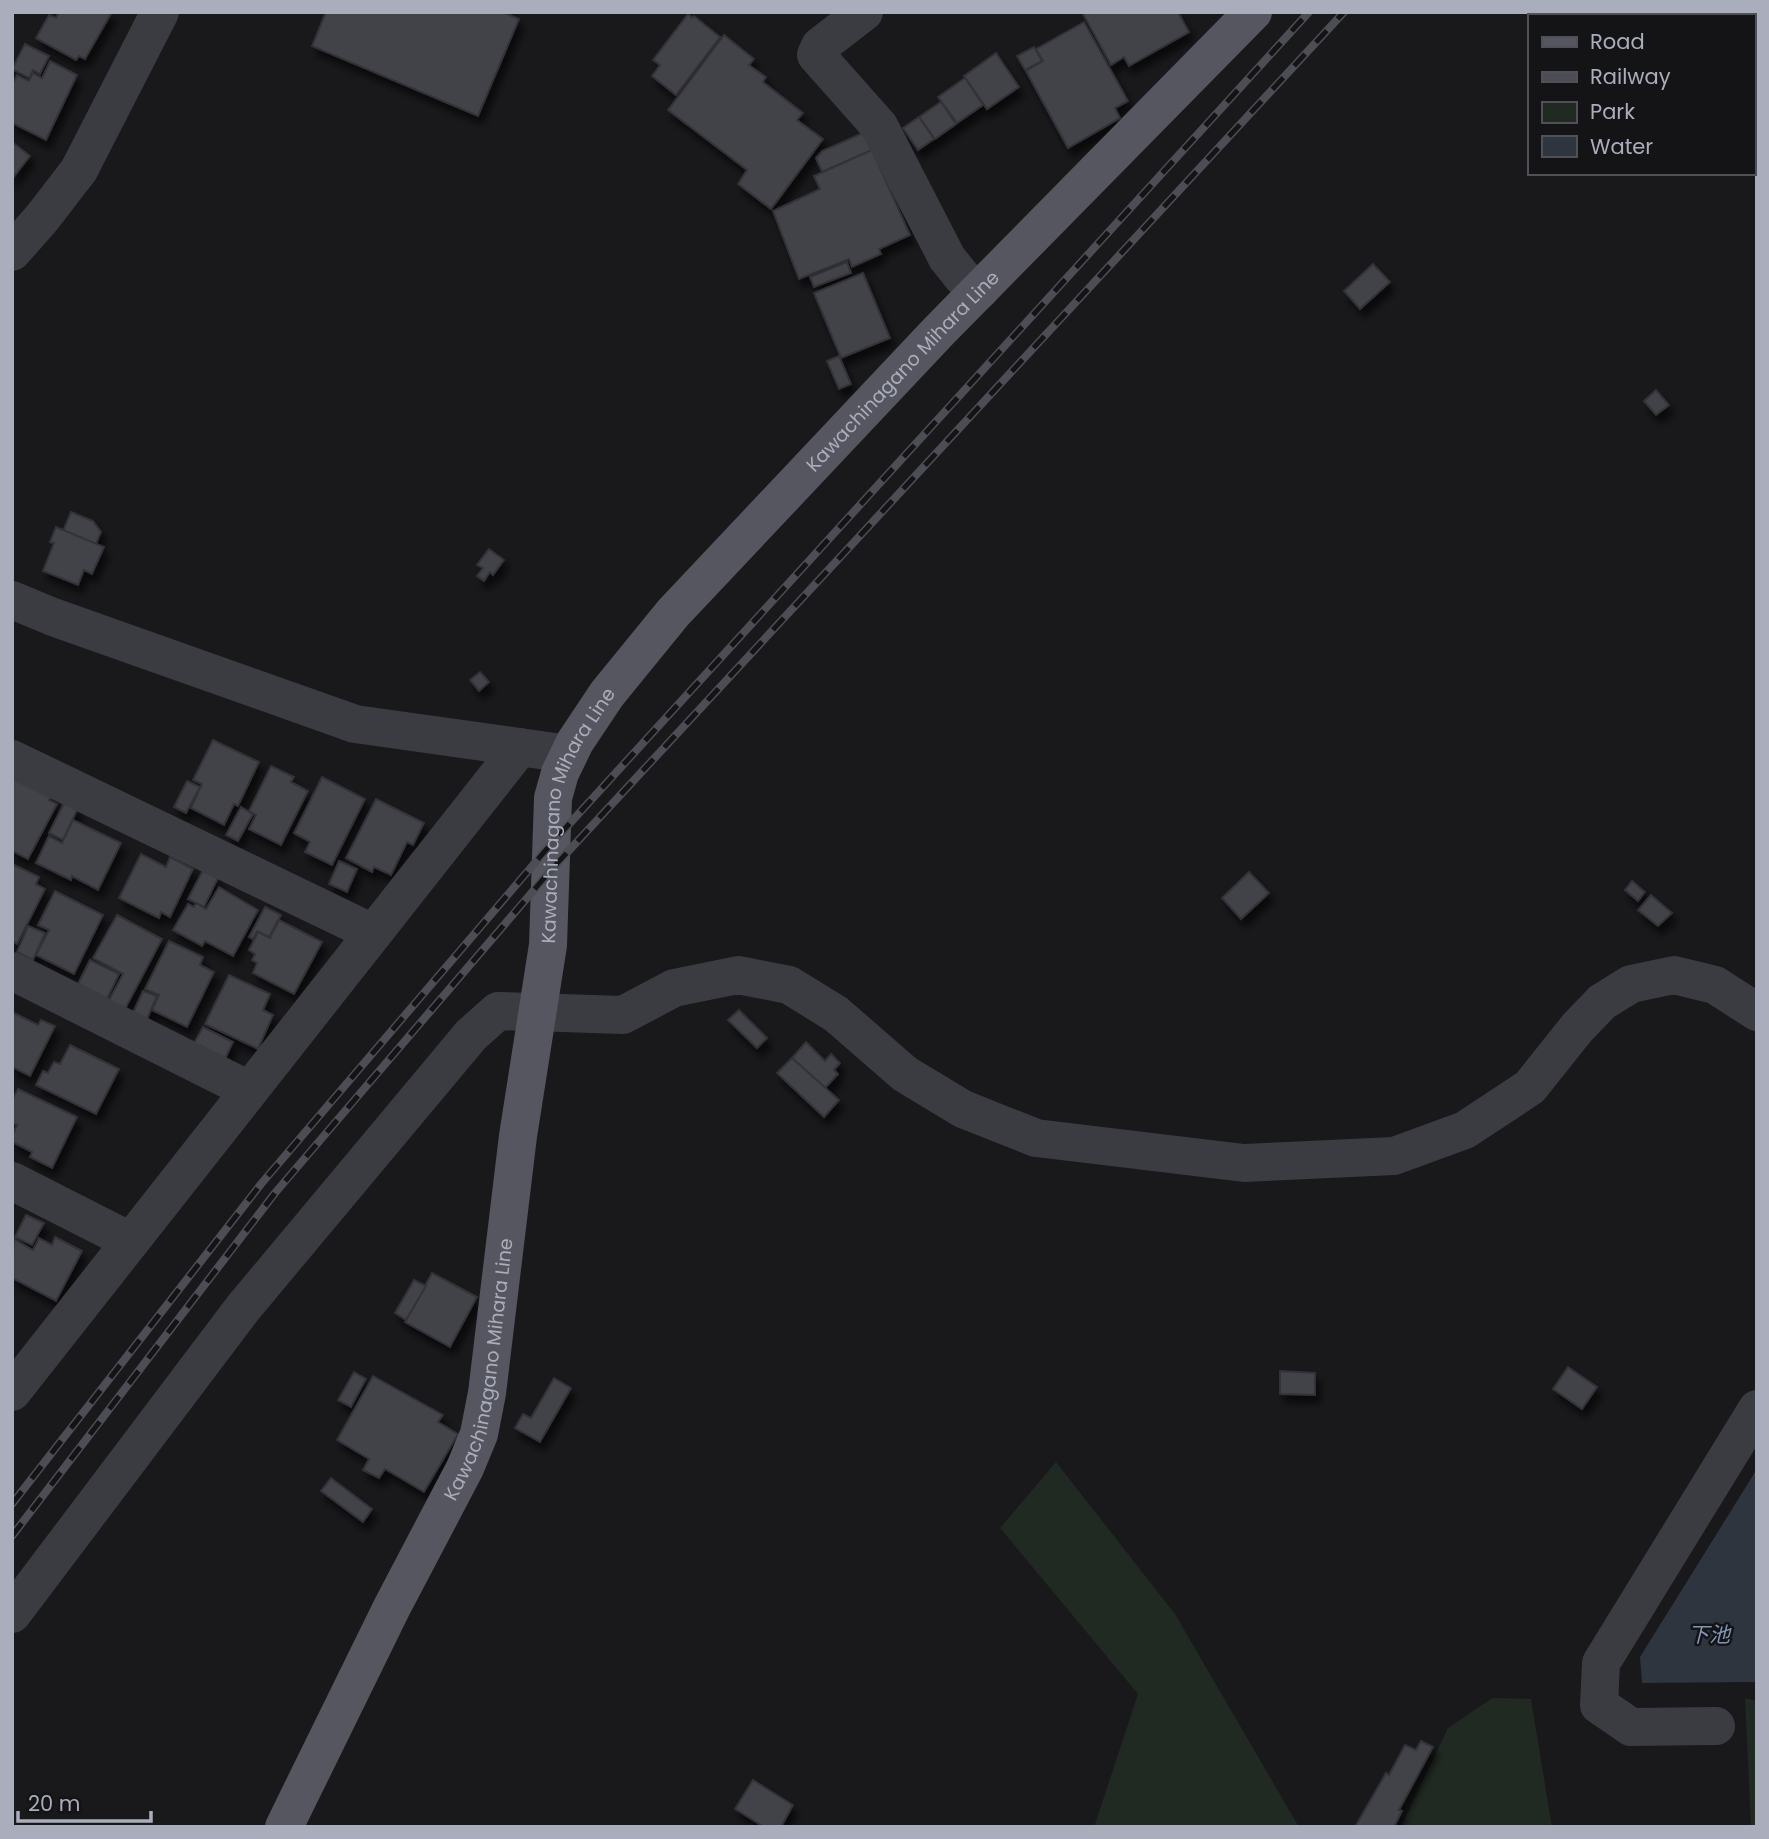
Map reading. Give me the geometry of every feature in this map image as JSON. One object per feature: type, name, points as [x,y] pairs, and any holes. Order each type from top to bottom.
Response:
[{"type":"main road","name":"Kawachinagano Mihara Line","points":[[284,1827],[392,1607],[465,1468],[479,1434],[487,1393],[518,1136],[551,920],[553,797],[560,772],[569,754],[607,694],[673,613],[980,290],[1254,12]]},
{"type":"street","points":[[12,251],[79,170],[160,12]]},
{"type":"street","points":[[864,12],[820,46],[816,55],[879,126],[947,258],[962,278],[980,290]]},
{"type":"street","points":[[12,600],[66,622],[355,724],[569,754]]},
{"type":"street","points":[[12,1392],[25,1350],[130,1241],[520,747]]},
{"type":"street","points":[[12,759],[373,933]]},
{"type":"street","points":[[12,971],[249,1090]]},
{"type":"street","points":[[12,1614],[243,1308],[471,1035],[498,1011],[623,1015],[674,988],[738,975],[789,985],[836,1014],[905,1074],[963,1109],[1037,1138],[1244,1163],[1394,1156],[1465,1130],[1530,1087],[1577,1028],[1602,1002],[1631,984],[1675,975],[1715,985],[1757,1012]]},
{"type":"street","points":[[12,1181],[130,1241]]},
{"type":"street","points":[[1716,1727],[1630,1727],[1599,1705],[1601,1663],[1757,1409]]},
{"type":"green space","points":[[1056,1462],[1175,1614],[1299,1827],[1094,1827],[1138,1694],[1000,1528]]},
{"type":"green space","points":[[1492,1698],[1531,1699],[1552,1827],[1401,1827],[1448,1728]]},
{"type":"green space","points":[[1745,1698],[1757,1701],[1757,1827],[1751,1827]]},
{"type":"water","name":"下池","points":[[1757,1469],[1757,1682],[1642,1683],[1640,1657]]},
{"type":"building","points":[[59,12],[112,12],[85,59],[79,56],[76,60],[36,38],[49,15],[56,18]]},
{"type":"building","points":[[326,12],[503,12],[519,19],[478,116],[312,46]]},
{"type":"building","points":[[1082,12],[1178,12],[1189,32],[1129,66],[1124,57],[1111,65]]},
{"type":"building","points":[[688,14],[720,37],[676,95],[652,76],[660,65],[653,60]]},
{"type":"building","points":[[1084,22],[1128,101],[1115,108],[1120,118],[1068,148],[1026,71],[1043,61],[1036,49]]},
{"type":"building","points":[[724,35],[754,59],[749,65],[766,77],[763,82],[803,113],[797,120],[823,139],[771,209],[738,184],[747,170],[668,110]]},
{"type":"building","points":[[25,44],[49,56],[40,74],[33,70],[29,78],[12,69]]},
{"type":"building","points":[[1034,47],[1042,61],[1025,70],[1017,56]]},
{"type":"building","points":[[996,53],[1019,87],[987,109],[964,76]]},
{"type":"building","points":[[50,61],[77,75],[46,140],[12,123],[12,85],[17,75],[29,81],[33,73],[42,78]]},
{"type":"building","points":[[965,78],[983,105],[957,123],[938,97]]},
{"type":"building","points":[[941,102],[956,124],[935,139],[919,117]]},
{"type":"building","points":[[919,117],[934,139],[918,150],[903,128]]},
{"type":"building","points":[[865,132],[872,150],[822,172],[816,158],[822,151]]},
{"type":"building","points":[[12,142],[30,156],[12,179]]},
{"type":"building","points":[[872,150],[910,235],[879,249],[881,254],[852,267],[849,259],[799,279],[773,211],[820,189],[814,176]]},
{"type":"building","points":[[847,262],[851,273],[814,287],[810,277]]},
{"type":"building","points":[[1373,264],[1390,282],[1360,309],[1344,291]]},
{"type":"building","points":[[863,273],[890,338],[841,358],[814,293]]},
{"type":"building","points":[[839,356],[851,384],[839,389],[827,361]]},
{"type":"building","points":[[1656,390],[1669,405],[1656,415],[1644,401]]},
{"type":"building","points":[[71,512],[93,521],[101,532],[96,544],[63,531]]},
{"type":"building","points":[[56,527],[104,547],[92,574],[84,570],[78,585],[43,571],[54,543],[50,542]]},
{"type":"building","points":[[489,549],[504,560],[493,575],[490,572],[484,581],[477,576],[483,568],[477,565]]},
{"type":"building","points":[[480,672],[489,682],[479,691],[470,680]]},
{"type":"building","points":[[213,740],[259,762],[238,806],[234,804],[224,825],[191,808],[202,784],[193,780]]},
{"type":"building","points":[[271,766],[294,777],[291,782],[308,791],[281,845],[249,829],[256,815],[249,811]]},
{"type":"building","points":[[12,776],[51,797],[49,800],[57,804],[28,859],[12,851]]},
{"type":"building","points":[[322,777],[365,799],[332,865],[305,852],[310,842],[294,833]]},
{"type":"building","points":[[187,781],[200,787],[186,813],[174,807]]},
{"type":"building","points":[[376,799],[424,823],[413,845],[407,842],[391,875],[374,867],[372,872],[346,858]]},
{"type":"building","points":[[65,801],[78,808],[63,840],[49,833]]},
{"type":"building","points":[[241,807],[253,814],[238,841],[226,835]]},
{"type":"building","points":[[73,820],[121,843],[98,890],[72,876],[71,880],[36,863],[49,836],[62,843]]},
{"type":"building","points":[[141,854],[166,867],[170,857],[193,869],[170,917],[161,912],[159,918],[119,898]]},
{"type":"building","points":[[339,861],[357,869],[347,892],[329,884]]},
{"type":"building","points":[[12,864],[39,877],[36,884],[45,889],[17,944],[12,941]]},
{"type":"building","points":[[203,870],[218,878],[204,907],[188,899]]},
{"type":"building","points":[[1249,872],[1269,893],[1241,919],[1222,898]]},
{"type":"building","points":[[1632,881],[1645,892],[1638,901],[1625,890]]},
{"type":"building","points":[[219,887],[258,910],[233,956],[205,941],[202,946],[173,930],[188,904],[194,907],[196,903],[206,909]]},
{"type":"building","points":[[55,891],[103,915],[74,974],[36,955],[49,930],[38,925]]},
{"type":"building","points":[[1651,895],[1672,913],[1658,926],[1638,910]]},
{"type":"building","points":[[265,907],[281,915],[269,937],[257,931],[253,939],[249,937]]},
{"type":"building","points":[[117,915],[162,939],[125,1009],[109,1000],[123,974],[93,958]]},
{"type":"building","points":[[279,920],[322,942],[294,994],[253,973],[257,963],[252,960],[255,954],[249,950],[258,932],[270,938]]},
{"type":"building","points":[[28,926],[45,933],[33,960],[17,952]]},
{"type":"building","points":[[169,941],[203,957],[200,965],[214,972],[187,1027],[152,1010],[159,995],[145,989]]},
{"type":"building","points":[[90,960],[119,974],[107,999],[78,984]]},
{"type":"building","points":[[229,975],[270,994],[263,1010],[273,1015],[258,1049],[205,1024]]},
{"type":"building","points":[[143,991],[157,996],[147,1019],[133,1013]]},
{"type":"building","points":[[739,1010],[767,1038],[757,1048],[728,1020]]},
{"type":"building","points":[[12,1012],[38,1025],[41,1020],[55,1026],[30,1076],[12,1067]]},
{"type":"building","points":[[203,1027],[233,1042],[225,1059],[194,1043]]},
{"type":"building","points":[[806,1042],[825,1061],[831,1054],[840,1063],[834,1070],[838,1074],[825,1088],[792,1058]]},
{"type":"building","points":[[70,1045],[119,1069],[96,1114],[36,1085],[43,1071],[48,1073],[54,1062],[60,1064]]},
{"type":"building","points":[[792,1058],[839,1100],[824,1117],[777,1073]]},
{"type":"building","points":[[18,1089],[77,1117],[52,1168],[30,1157],[32,1152],[12,1142],[17,1125],[12,1123],[12,1100]]},
{"type":"building","points":[[26,1215],[44,1223],[32,1245],[15,1237]]},
{"type":"building","points":[[55,1237],[82,1251],[56,1301],[12,1278],[14,1239],[33,1250],[39,1238],[52,1245]]},
{"type":"building","points":[[432,1273],[477,1297],[450,1347],[405,1322]]},
{"type":"building","points":[[414,1280],[426,1286],[406,1320],[395,1313]]},
{"type":"building","points":[[1568,1367],[1597,1387],[1582,1409],[1553,1389]]},
{"type":"building","points":[[1280,1371],[1315,1373],[1315,1395],[1280,1394]]},
{"type":"building","points":[[354,1372],[366,1379],[351,1407],[338,1400]]},
{"type":"building","points":[[373,1376],[443,1415],[438,1422],[458,1434],[424,1492],[385,1469],[379,1478],[363,1470],[369,1459],[337,1440]]},
{"type":"building","points":[[554,1378],[571,1388],[540,1442],[515,1428],[523,1414],[531,1418]]},
{"type":"building","points":[[331,1478],[372,1509],[363,1522],[321,1491]]},
{"type":"building","points":[[1421,1741],[1433,1747],[1399,1810],[1402,1811],[1394,1827],[1355,1827],[1405,1745],[1416,1750]]},
{"type":"building","points":[[753,1780],[793,1805],[781,1827],[764,1827],[735,1809]]},
{"type":"railway","points":[[12,1504],[261,1184],[551,844],[1309,12]]},
{"type":"railway","points":[[12,1536],[275,1193],[551,870],[1344,12]]}]
